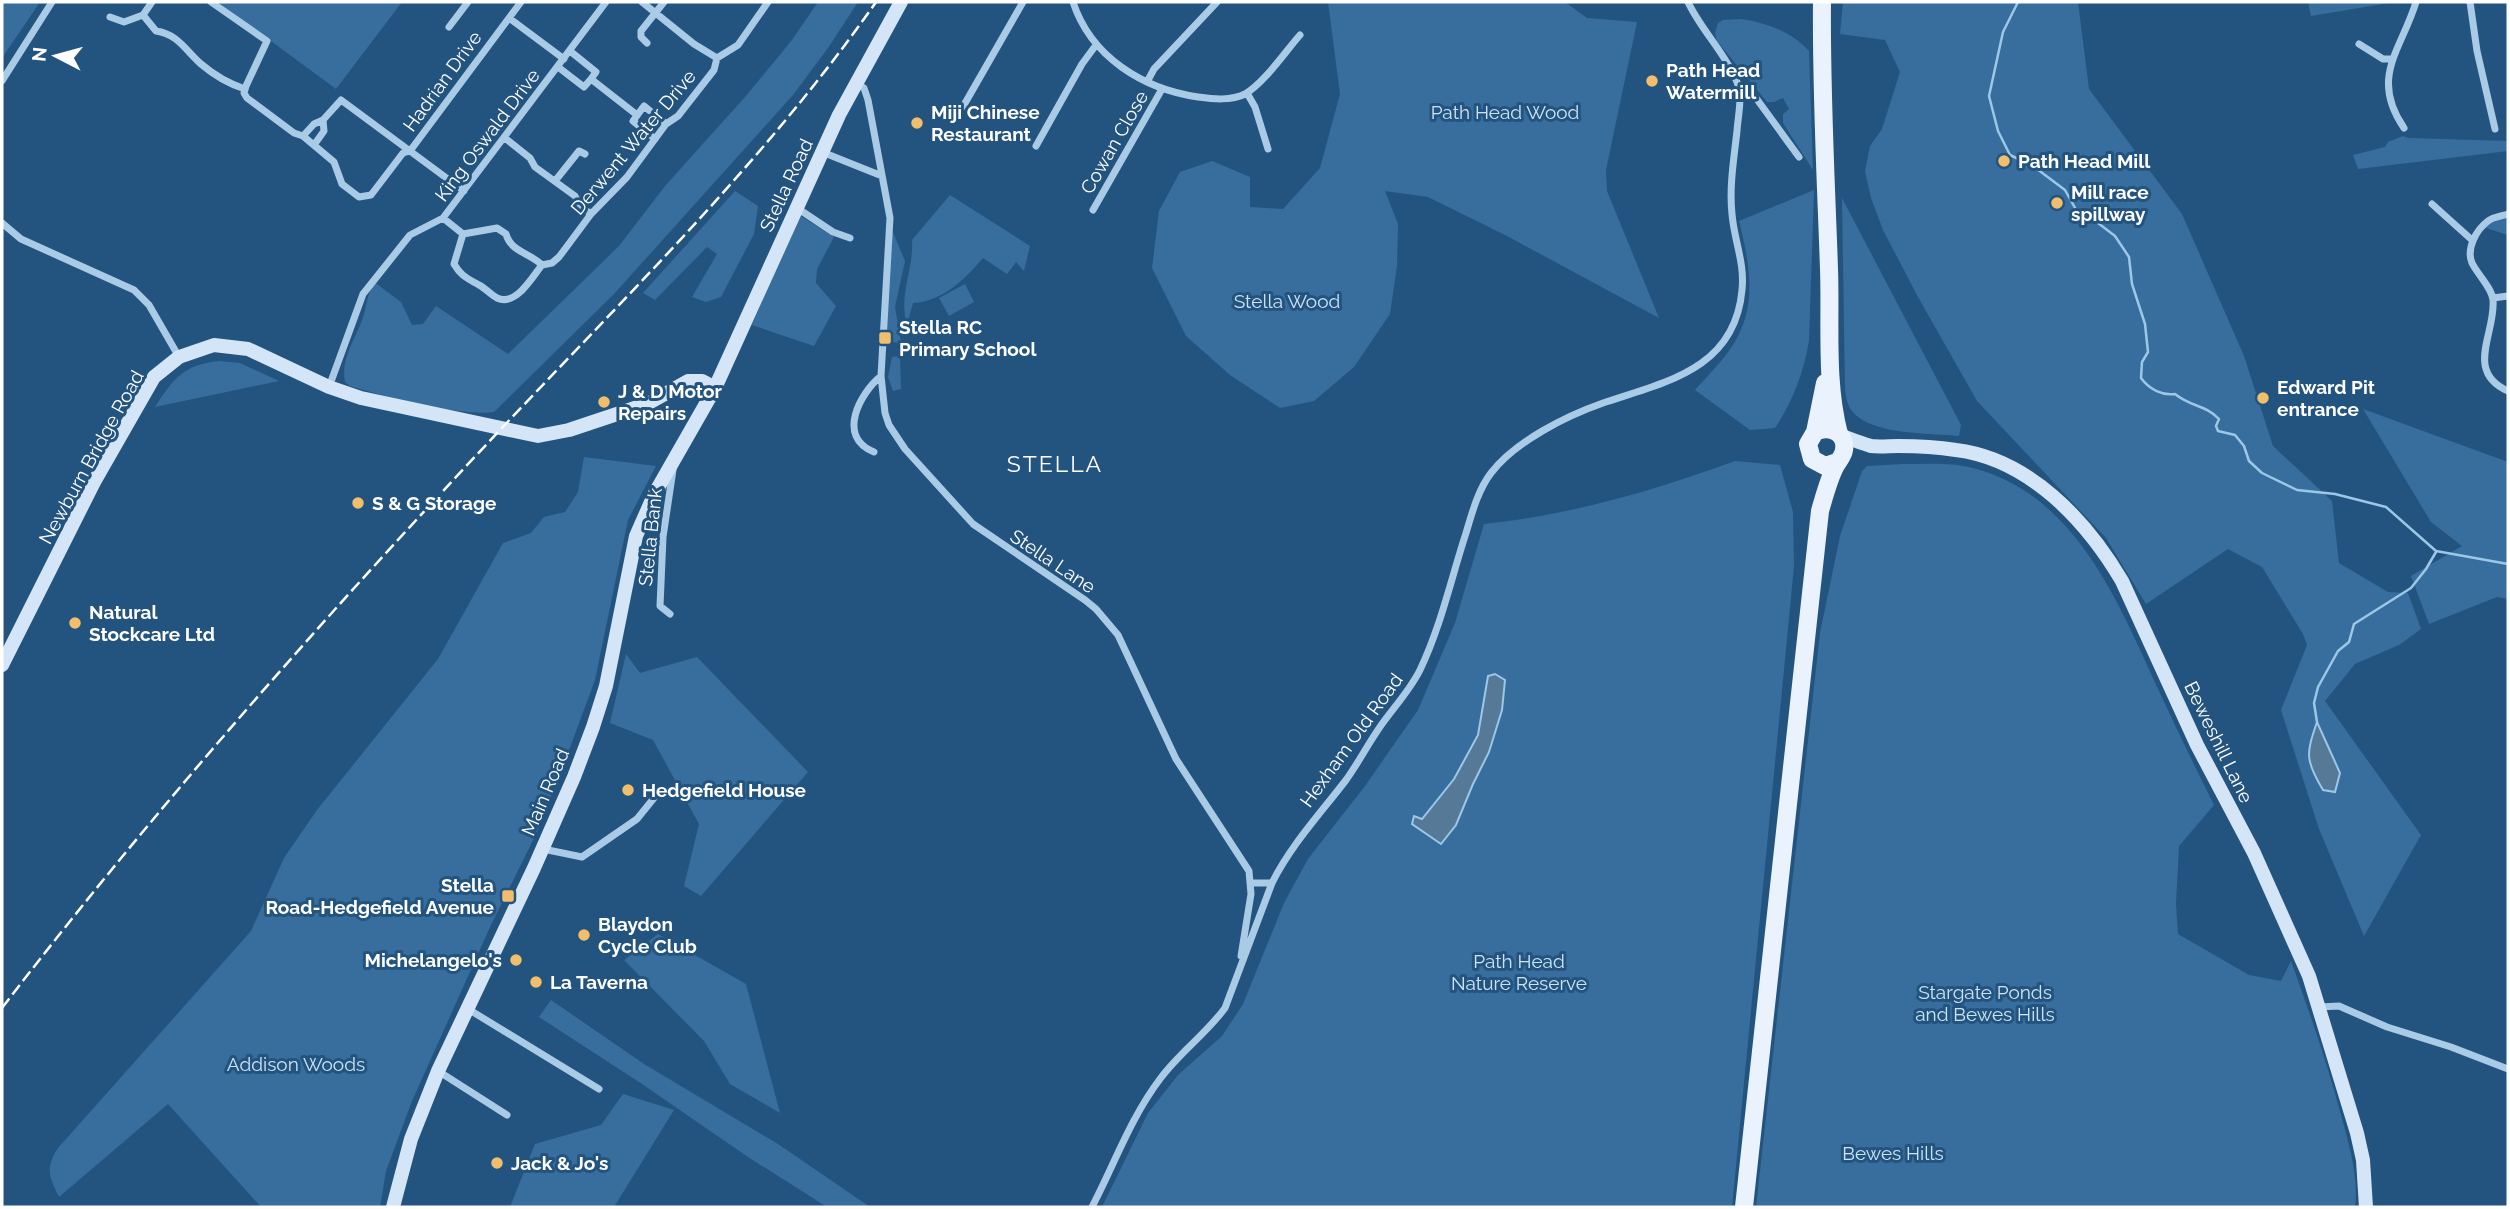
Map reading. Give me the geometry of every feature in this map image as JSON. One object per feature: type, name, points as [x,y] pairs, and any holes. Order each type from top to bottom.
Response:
[{"type":"main road","points":[[1820,511],[1845,447],[1840,435],[1829,363],[1822,2]]},
{"type":"main road","points":[[1829,363],[1815,432],[1808,444],[1809,455],[1814,461],[1825,466],[1839,461]]},
{"type":"main road","points":[[1815,432],[1827,428],[1840,435]]},
{"type":"main road","points":[[1744,1207],[1820,511],[1814,461]]},
{"type":"street","points":[[2,81],[52,2]]},
{"type":"street","points":[[110,17],[124,22],[143,15],[152,2]]},
{"type":"street","points":[[211,2],[267,41],[245,89],[247,99],[314,145],[324,131],[323,120]]},
{"type":"street","points":[[449,27],[468,2]]},
{"type":"street","name":"Hadrian Drive","points":[[314,145],[334,162],[342,184],[359,197],[371,195],[403,153],[410,151],[521,2]]},
{"type":"street","name":"King Oswald Drive","points":[[329,387],[363,293],[410,234],[443,218],[606,2]]},
{"type":"street","points":[[642,2],[694,44],[716,58]]},
{"type":"street","points":[[647,43],[641,37],[641,31],[664,2]]},
{"type":"street","name":"Derwent Water Drive","points":[[463,234],[454,264],[461,276],[499,299],[517,296],[542,265],[552,263],[559,257],[591,214],[627,177],[666,124],[678,116],[713,70],[716,58],[737,45],[768,2]]},
{"type":"street","name":"Stella Road","points":[[715,388],[822,152],[901,2]]},
{"type":"street","points":[[953,117],[964,105],[1023,2]]},
{"type":"street","points":[[1073,2],[1096,45],[1117,64],[1162,89],[1194,96],[1226,99],[1247,93],[1300,36]]},
{"type":"street","points":[[1147,82],[1154,69],[1217,2]]},
{"type":"street","points":[[1688,2],[1731,71],[1739,89],[1756,98],[1773,114],[1799,157]]},
{"type":"street","points":[[2404,128],[2394,113],[2389,74],[2392,59],[2417,2]]},
{"type":"street","points":[[2470,2],[2477,51],[2495,129]]},
{"type":"street","points":[[143,15],[156,31],[176,38],[201,64],[230,84],[245,89]]},
{"type":"street","points":[[509,18],[564,59]]},
{"type":"street","points":[[2359,44],[2383,59],[2392,59]]},
{"type":"street","points":[[1036,146],[1082,64],[1096,45]]},
{"type":"street","points":[[558,67],[584,87],[591,79],[596,72],[570,51]]},
{"type":"street","points":[[591,79],[637,115]]},
{"type":"street","name":"Stella Lane","points":[[856,83],[867,93],[890,218],[881,376],[885,413],[894,435],[963,514],[982,531],[1085,600],[1118,635],[1172,752],[1247,867],[1250,883],[1240,971]]},
{"type":"street","name":"Cowan Close","points":[[1093,210],[1162,89]]},
{"type":"street","name":"Hexham Old Road","points":[[1092,1207],[1147,1097],[1176,1060],[1220,1016],[1230,998],[1272,883],[1282,863],[1348,778],[1420,670],[1446,601],[1474,508],[1482,487],[1497,466],[1524,442],[1574,415],[1658,386],[1697,366],[1710,358],[1728,336],[1738,313],[1743,289],[1742,261],[1732,220],[1731,188],[1739,89]]},
{"type":"street","points":[[1247,93],[1255,107],[1268,149]]},
{"type":"street","points":[[303,136],[314,124],[323,120],[341,100],[464,191]]},
{"type":"street","points":[[655,139],[633,121],[637,115],[644,106],[666,124]]},
{"type":"street","points":[[505,138],[530,158],[535,167],[575,196],[580,206],[591,214]]},
{"type":"street","points":[[555,181],[579,151],[585,154]]},
{"type":"street","points":[[822,152],[882,176]]},
{"type":"street","points":[[2432,204],[2472,240]]},
{"type":"street","points":[[796,208],[833,232],[850,238]]},
{"type":"street","points":[[2508,214],[2488,220],[2472,240],[2471,260],[2493,298],[2484,355],[2489,377],[2499,387],[2508,391]]},
{"type":"street","points":[[443,218],[463,234],[497,228],[506,234],[508,242],[522,253],[532,255],[542,265]]},
{"type":"street","points":[[2,223],[21,239],[134,290],[149,305],[179,357]]},
{"type":"street","points":[[2493,298],[2508,296]]},
{"type":"street","name":"Newburn Bridge Road","points":[[2,665],[106,460],[154,377],[179,357],[214,345],[239,347],[258,353],[329,387],[361,398],[526,435],[550,436],[647,404],[688,381],[702,381],[715,388]]},
{"type":"street","points":[[874,452],[867,450],[860,442],[854,420],[859,401],[881,376]]},
{"type":"street","name":"Main Road","points":[[393,1207],[411,1139],[438,1071],[574,777],[606,686],[636,536],[655,493],[715,388]]},
{"type":"street","name":"Beweshill Lane","points":[[1840,435],[1873,446],[1927,447],[1989,457],[2017,470],[2037,484],[2093,537],[2122,581],[2197,745],[2254,853],[2309,976],[2357,1133],[2366,1207]]},
{"type":"street","name":"Beweshill Lane","points":[[1839,461],[1873,446]]},
{"type":"street","name":"Stella Bank","points":[[670,614],[660,606],[663,537],[675,458]]},
{"type":"street","points":[[542,848],[582,857],[637,819],[654,798]]},
{"type":"street","points":[[1250,883],[1272,883]]},
{"type":"street","points":[[2320,1007],[2339,1006],[2387,1027],[2508,1069]]},
{"type":"street","points":[[466,1009],[599,1088]]},
{"type":"street","points":[[438,1071],[508,1115]]},
{"type":"green space","points":[[2,2],[40,2],[2,58]]},
{"type":"green space","points":[[218,2],[402,2],[336,89]]},
{"type":"green space","points":[[818,2],[858,2],[793,95],[614,294],[494,412],[480,413],[422,405],[350,386],[345,382],[347,355],[374,282],[401,302],[412,325],[423,324],[436,306],[508,354],[619,246],[665,186],[792,40]]},
{"type":"green space","points":[[1328,2],[1565,2],[1587,18],[1637,22],[1606,170],[1607,191],[1659,318],[1507,236],[1428,197],[1385,191],[1398,224],[1397,266],[1390,314],[1354,367],[1314,401],[1280,408],[1230,375],[1186,336],[1152,268],[1159,211],[1180,172],[1212,161],[1250,177],[1250,207],[1283,209],[1320,168],[1340,94]]},
{"type":"green space","points":[[1843,2],[2078,2],[2089,89],[2182,214],[2244,356],[2273,446],[2332,501],[2339,563],[2388,592],[2408,593],[2421,629],[2399,645],[2355,664],[2325,701],[2421,835],[2364,936],[2319,829],[2281,710],[2307,645],[2303,634],[2262,567],[2228,549],[2146,604],[2106,538],[1977,401],[1883,230],[1871,198],[1865,171],[1870,146],[1882,129],[1900,72],[1885,40],[1840,34]]},
{"type":"green space","points":[[2308,2],[2395,2],[2311,16]]},
{"type":"green space","points":[[1741,19],[1778,29],[1795,38],[1809,51],[1813,170],[1783,123],[1783,114],[1789,109],[1783,98],[1767,102],[1717,41],[1715,33],[1718,23]]},
{"type":"green space","points":[[2403,136],[2508,141],[2508,151],[2358,169],[2353,155],[2385,147],[2388,142]]},
{"type":"green space","points":[[1814,190],[1809,341],[1804,365],[1797,387],[1775,428],[1750,430],[1695,390],[1730,349],[1745,320],[1749,278],[1739,221]]},
{"type":"green space","points":[[735,191],[758,206],[754,234],[721,297],[706,302],[692,297],[717,254],[707,247],[655,300],[643,293]]},
{"type":"green space","points":[[950,195],[1030,246],[1024,271],[1016,262],[1007,274],[983,258],[943,294],[913,303],[907,324],[904,303],[912,240]]},
{"type":"green space","points":[[1842,198],[1961,425],[1959,436],[1886,429],[1861,419],[1849,406],[1845,389]]},
{"type":"green space","points":[[2508,214],[2508,235],[2483,227]]},
{"type":"green space","points":[[799,215],[834,237],[817,269],[816,283],[836,306],[814,346],[752,325]]},
{"type":"green space","points":[[892,230],[905,261],[895,307],[901,342],[897,343],[886,336]]},
{"type":"green space","points":[[965,284],[974,302],[949,316],[939,298]]},
{"type":"green space","points":[[900,356],[901,389],[893,391],[888,377],[892,357]]},
{"type":"green space","points":[[219,361],[240,363],[279,381],[155,407],[181,375],[196,366]]},
{"type":"green space","points":[[2363,409],[2508,462],[2508,599],[2497,597],[2429,624],[2411,576],[2462,546],[2431,522]]},
{"type":"green space","name":"Addison Woods","points":[[584,457],[656,466],[628,520],[595,680],[568,753],[537,832],[491,925],[412,1101],[386,1171],[380,1207],[261,1207],[168,1104],[59,1197],[50,1172],[51,1161],[58,1148],[251,931],[284,858],[317,810],[438,659],[503,543],[531,533],[544,517],[565,512],[578,492]]},
{"type":"green space","name":"Path Head Nature Reserve","points":[[1735,461],[1780,465],[1793,512],[1794,566],[1732,1207],[1102,1207],[1148,1113],[1178,1075],[1222,1036],[1243,1004],[1284,903],[1308,859],[1365,786],[1418,710],[1455,623],[1484,524],[1580,508],[1673,482]]},
{"type":"green space","name":"Stargate Ponds and Bewes Hills","points":[[1867,466],[1965,466],[2009,482],[2040,502],[2066,527],[2109,588],[2214,805],[2179,846],[2176,904],[2178,934],[2249,975],[2281,981],[2291,961],[2335,1092],[2354,1171],[2355,1207],[1756,1207],[1820,633],[1840,536],[1862,471]]},
{"type":"green space","points":[[626,654],[640,673],[697,657],[808,772],[701,896],[684,886],[699,824],[653,740],[610,723]]},
{"type":"green space","points":[[658,934],[746,984],[780,1113],[730,1084],[704,1041],[624,960]]},
{"type":"green space","points":[[551,1000],[644,1064],[778,1144],[870,1207],[827,1207],[748,1157],[539,1017]]},
{"type":"green space","points":[[623,1094],[674,1110],[614,1207],[510,1207],[535,1144],[601,1125]]},
{"type":"shaded area","points":[[1495,674],[1505,680],[1502,710],[1489,752],[1456,825],[1441,844],[1412,824],[1414,816],[1422,819],[1454,779],[1478,735],[1488,676]]},
{"type":"shaded area","points":[[2317,722],[2340,773],[2335,792],[2323,790],[2310,764],[2309,750]]},
{"type":"waterway","points":[[2018,2],[2003,32],[1989,96],[1998,131],[2010,155],[2033,166],[2065,190],[2079,215],[2098,223],[2115,236],[2129,257],[2132,284],[2145,324],[2148,352],[2142,362],[2141,378],[2144,382],[2156,391],[2175,394],[2214,414],[2219,419],[2216,426],[2218,431],[2235,435],[2244,446],[2249,461],[2262,473],[2297,490],[2335,494],[2386,507],[2436,551],[2508,564]]},
{"type":"waterway","points":[[2317,722],[2314,703],[2318,687],[2338,651],[2349,642],[2354,624],[2411,588],[2436,552]]},
{"type":"railway","points":[[2,1008],[121,858],[244,713],[435,500],[648,275],[744,169],[790,115],[876,2]]},
{"type":"place","name":"Path Head Watermill","points":[[1652,81]]},
{"type":"place","name":"Miji Chinese Restaurant","points":[[917,123]]},
{"type":"place","name":"Path Head Mill","points":[[2004,161]]},
{"type":"place","name":"Mill race spillway","points":[[2057,203]]},
{"type":"place","name":"Stella RC Primary School","points":[[885,338]]},
{"type":"place","name":"Edward Pit entrance","points":[[2263,398]]},
{"type":"place","name":"J & D Motor Repairs","points":[[604,402]]},
{"type":"place","name":"S & G Storage","points":[[358,503]]},
{"type":"place","name":"Natural Stockcare Ltd","points":[[75,623]]},
{"type":"place","name":"Hedgefield House","points":[[628,790]]},
{"type":"place","name":"Stella Road-Hedgefield Avenue","points":[[508,896]]},
{"type":"place","name":"Blaydon Cycle Club","points":[[584,935]]},
{"type":"place","name":"Michelangelo's","points":[[516,960]]},
{"type":"place","name":"La Taverna","points":[[536,982]]},
{"type":"place","name":"Jack & Jo's","points":[[497,1163]]},
{"type":"district","name":"STELLA","points":[[1055,463]]},
{"type":"park label","name":"Path Head Wood","points":[[1505,112]]},
{"type":"park label","name":"Stella Wood","points":[[1287,301]]},
{"type":"park label","name":"Bewes Hills","points":[[1893,1153]]}]
